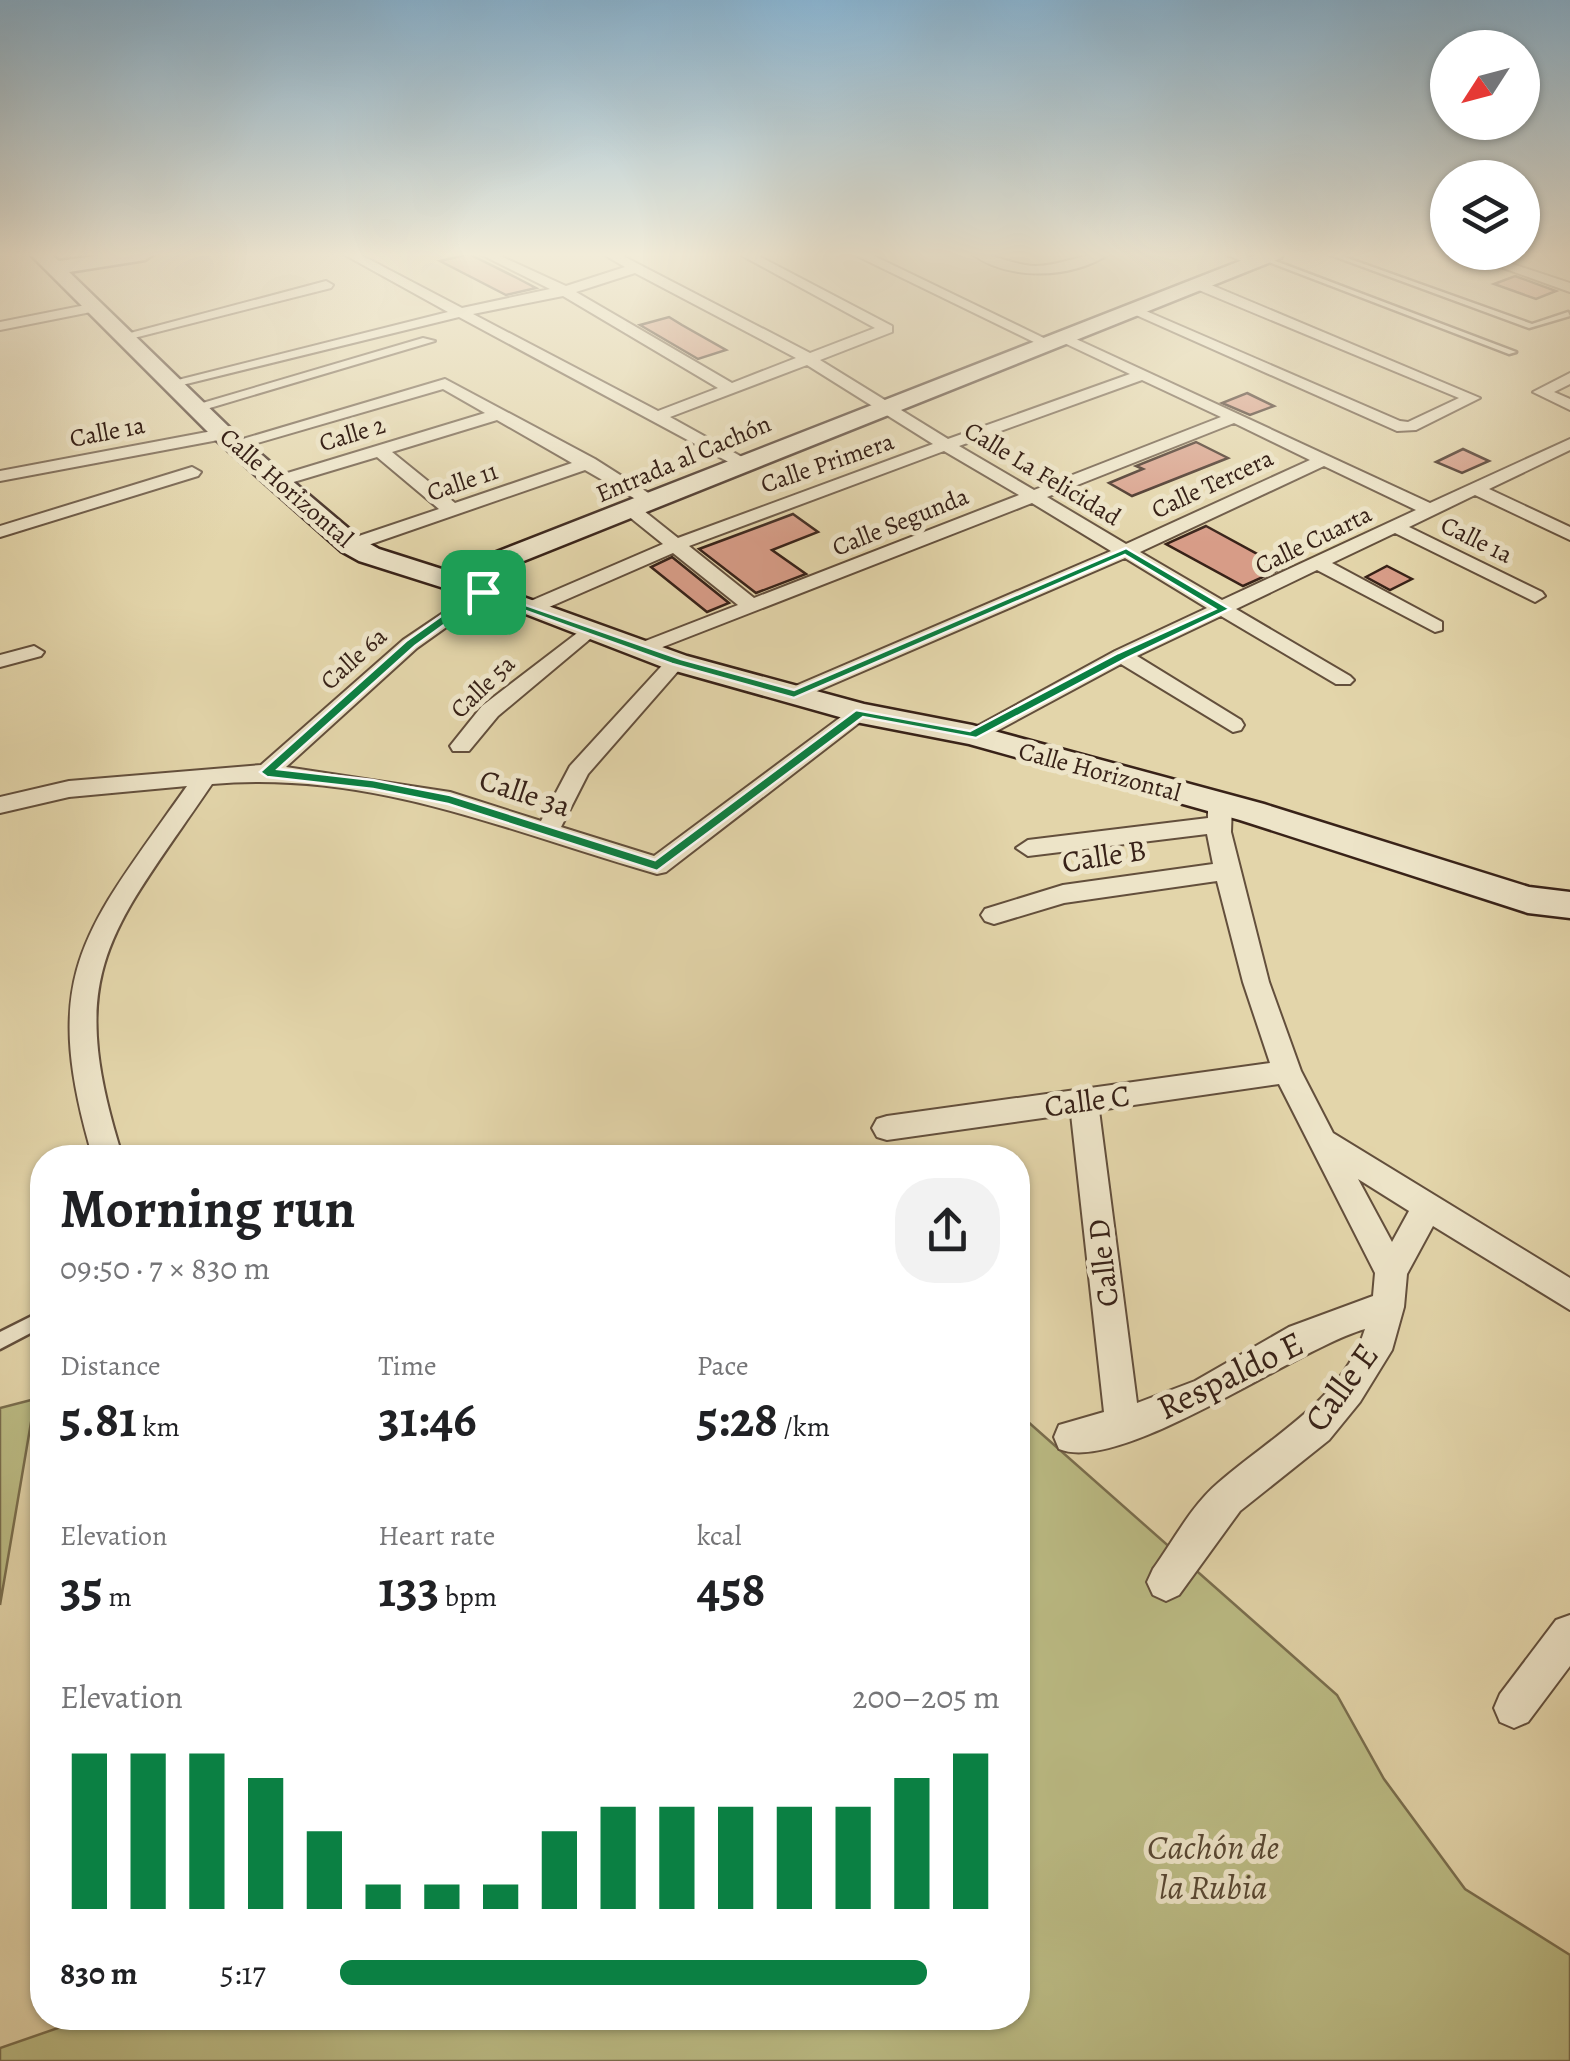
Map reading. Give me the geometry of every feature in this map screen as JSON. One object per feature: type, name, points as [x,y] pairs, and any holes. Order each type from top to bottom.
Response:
[{"type":"main road","name":"Calle Horizontal","points":[[140,350],[229,439],[350,545],[369,556],[533,608],[676,662],[861,713],[972,736],[1220,814],[1528,900],[1570,905]]},
{"type":"main road","name":"Entrada al Cachón","points":[[448,580],[643,506],[742,462],[1027,350]]},
{"type":"street","points":[[176,385],[313,350]]},
{"type":"street","points":[[197,406],[395,350]]},
{"type":"street","points":[[529,350],[742,462]]},
{"type":"street","points":[[665,350],[731,389]]},
{"type":"street","name":"Calle La Felicidad","points":[[793,350],[1343,680]]},
{"type":"street","points":[[656,417],[833,350]]},
{"type":"street","points":[[1080,350],[1142,375],[1431,510]]},
{"type":"street","points":[[1225,350],[1397,426],[1410,427],[1472,398],[1356,350]]},
{"type":"street","name":"Calle Primera","points":[[533,608],[677,544],[1142,375]]},
{"type":"street","points":[[1570,378],[1542,392],[1570,405]]},
{"type":"street","name":"Calle 1a","points":[[0,476],[148,449],[229,439],[445,384],[589,464],[643,506],[677,544],[753,606]]},
{"type":"street","name":"Calle 2","points":[[277,482],[499,414]]},
{"type":"street","name":"Calle Segunda","points":[[642,650],[1030,494],[1233,418]]},
{"type":"street","name":"Calle Cuarta","points":[[972,736],[1122,655],[1570,444]]},
{"type":"street","points":[[1,532],[182,475],[148,449]]},
{"type":"street","points":[[379,450],[452,510]]},
{"type":"street","name":"Calle Tercera","points":[[794,694],[1126,551],[1321,461]]},
{"type":"street","name":"Calle 11","points":[[350,545],[589,464]]},
{"type":"street","points":[[1476,490],[1570,534]]},
{"type":"street","name":"Calle 1a","points":[[1396,527],[1535,596]]},
{"type":"street","points":[[1319,564],[1434,626]]},
{"type":"street","name":"Calle 6a","points":[[267,772],[410,644],[483,592]]},
{"type":"street","name":"Calle 5a","points":[[461,746],[490,711],[589,630]]},
{"type":"street","points":[[0,661],[34,652]]},
{"type":"street","points":[[1122,655],[1233,725]]},
{"type":"street","points":[[547,831],[578,771],[676,662]]},
{"type":"street","name":"Calle 3a","points":[[0,805],[69,789],[267,772],[373,785],[450,800],[657,866],[861,713]]},
{"type":"street","points":[[104,1145],[88,1095],[82,1010],[88,965],[122,901],[203,780]]},
{"type":"street","points":[[1028,848],[1220,814],[1226,871],[1256,982],[1287,1072],[1391,1272]]},
{"type":"street","name":"Calle B","points":[[994,915],[1063,894],[1226,871]]},
{"type":"street","name":"Calle C","points":[[888,1128],[1287,1072]]},
{"type":"street","name":"Calle D","points":[[1084,1102],[1123,1425]]},
{"type":"street","points":[[1320,1140],[1570,1295]]},
{"type":"street","name":"Calle E","points":[[1166,1582],[1227,1498],[1317,1428],[1348,1390],[1375,1350],[1388,1307],[1391,1272],[1428,1207]]},
{"type":"street","name":"Respaldo E","points":[[1070,1437],[1123,1425],[1206,1394],[1339,1322],[1388,1307]]},
{"type":"street","points":[[1514,1708],[1570,1634]]},
{"type":"lane","points":[[1507,350],[1512,352]]},
{"type":"lane","points":[[0,1340],[30,1324]]},
{"type":"green space","points":[[30,1400],[30,1428],[0,1605],[0,1408]]},
{"type":"green space","name":"Cachón de la Rubia","points":[[1030,1424],[1337,1695],[1384,1779],[1465,1889],[1570,1955],[1570,2061],[0,2061],[0,2048],[52,2030],[1030,2030]]},
{"type":"building","points":[[683,350],[725,350],[698,359]]},
{"type":"building","points":[[1247,393],[1274,406],[1250,415],[1222,403]]},
{"type":"building","points":[[1196,442],[1228,458],[1132,496],[1109,483],[1143,469],[1136,466]]},
{"type":"building","points":[[1463,449],[1489,461],[1462,473],[1436,462]]},
{"type":"building","points":[[793,514],[818,532],[772,550],[806,574],[756,593],[699,549]]},
{"type":"building","points":[[1206,526],[1283,568],[1243,586],[1166,544]]},
{"type":"building","points":[[672,557],[729,603],[707,612],[651,567]]},
{"type":"building","points":[[1387,566],[1412,579],[1390,590],[1366,577]]},
{"type":"route","points":[[1126,551],[1224,609],[1122,655],[972,736],[861,713],[784,775],[657,866],[450,800],[373,785],[267,772],[410,644],[483,592],[676,662],[794,694],[1126,551]]}]
